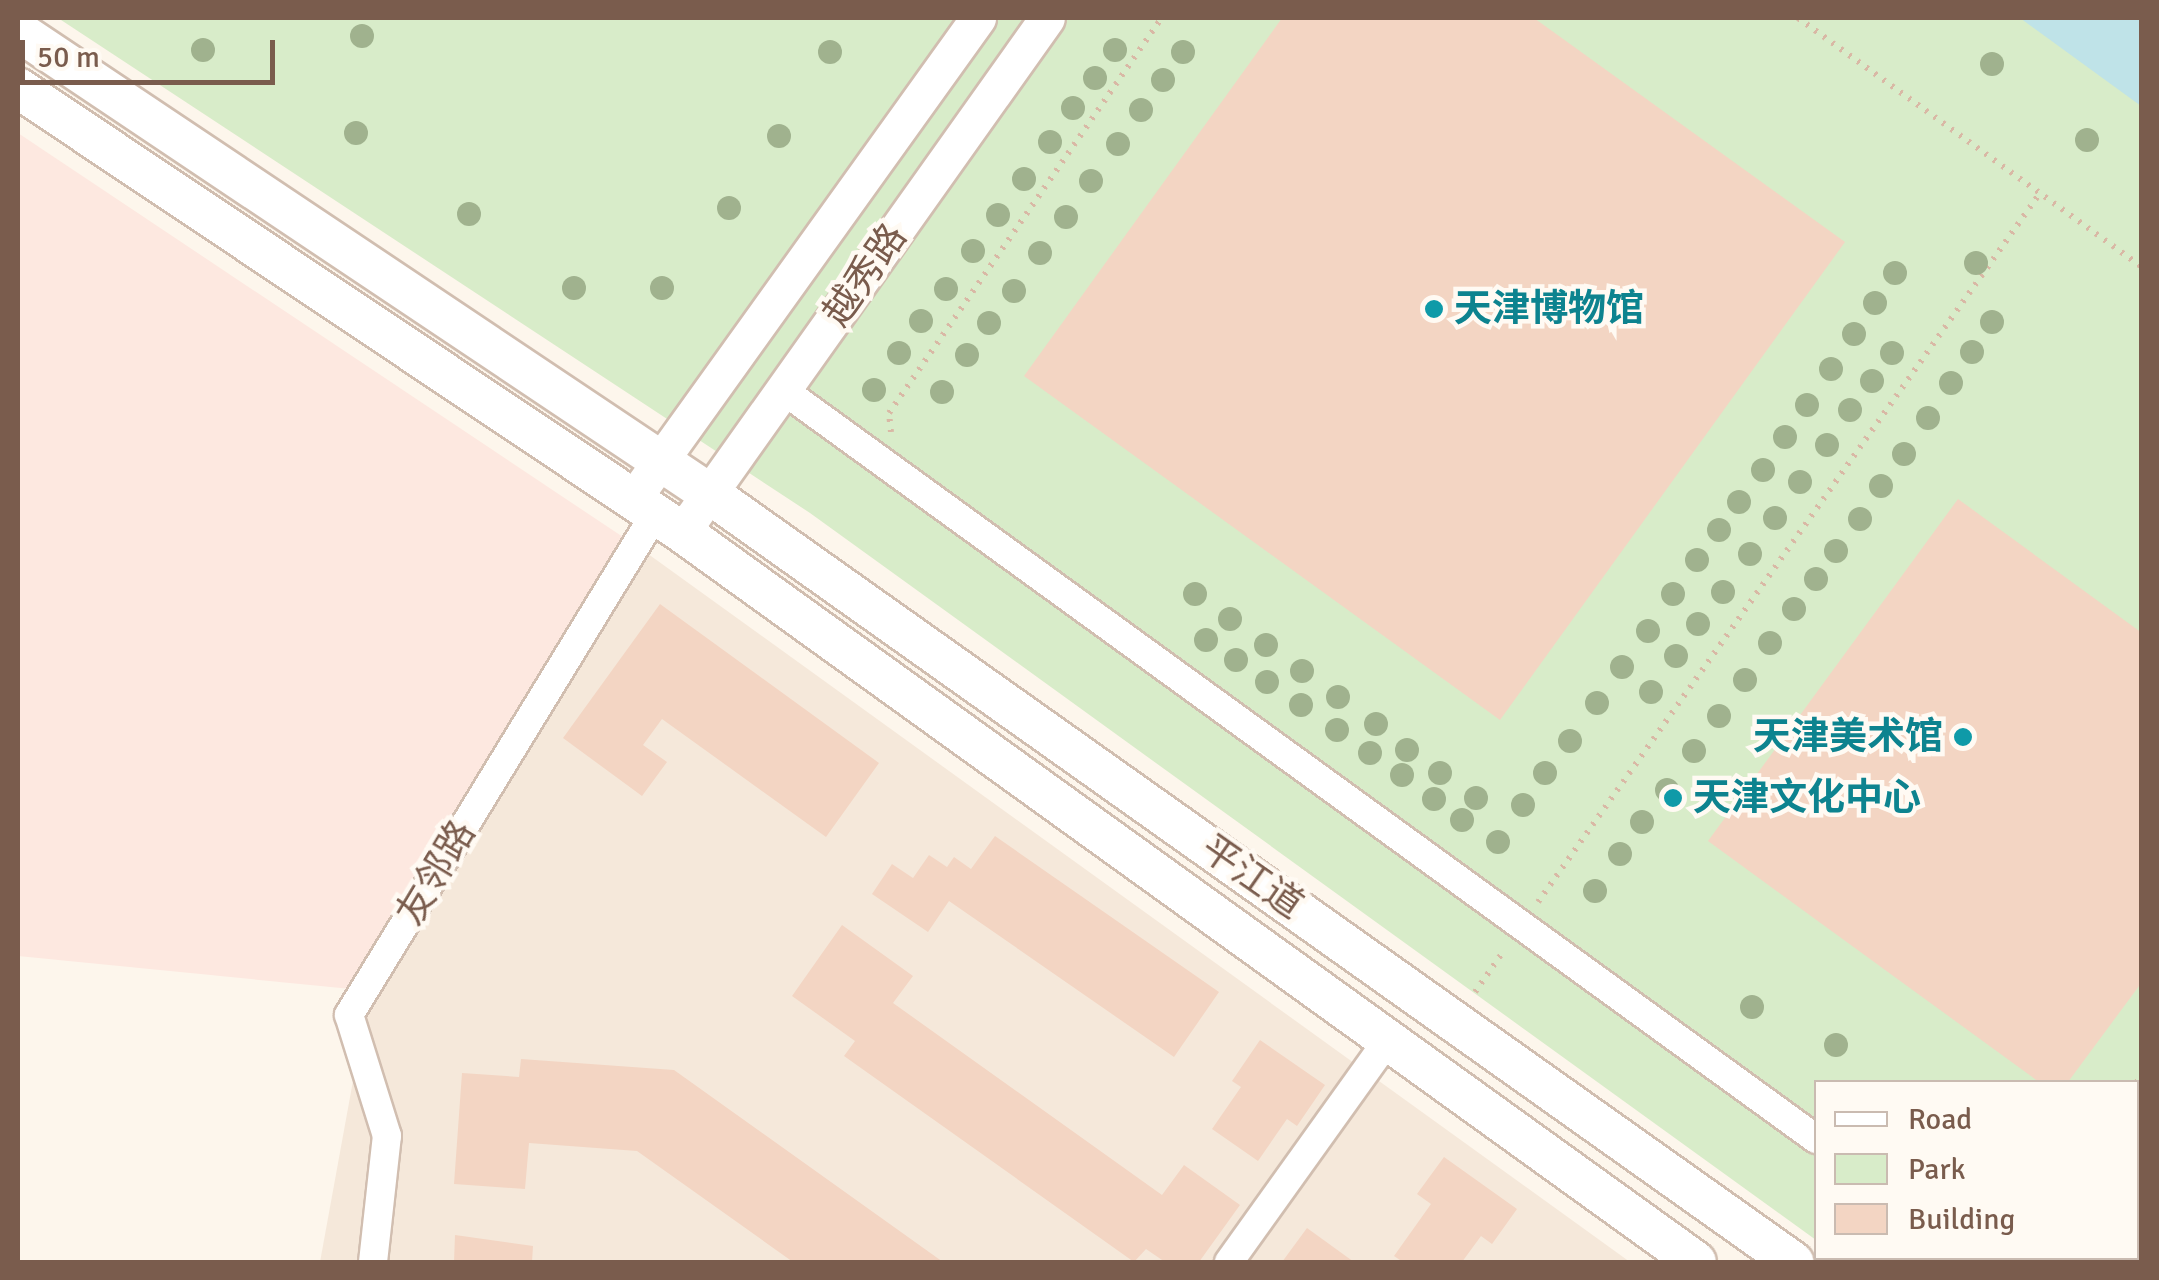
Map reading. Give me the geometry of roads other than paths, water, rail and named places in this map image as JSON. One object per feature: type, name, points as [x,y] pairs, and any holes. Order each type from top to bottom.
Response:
[{"type":"main road","name":"平江道","points":[[18,30],[710,494],[1793,1262]]},
{"type":"main road","name":"平江道","points":[[18,88],[657,515],[1386,1043],[1696,1262]]},
{"type":"street","name":"越秀路","points":[[978,18],[660,461],[657,515],[710,494],[1047,18]]},
{"type":"street","points":[[784,390],[1814,1139]]},
{"type":"street","name":"友邻路","points":[[373,1262],[387,1136],[350,1015],[657,515]]},
{"type":"street","points":[[1229,1262],[1386,1043]]},
{"type":"water","points":[[2020,18],[2141,18],[2141,106]]},
{"type":"place","name":"天津博物馆","points":[[1434,309]]},
{"type":"place","name":"天津美术馆","points":[[1963,737]]},
{"type":"place","name":"天津文化中心","points":[[1673,798]]}]
